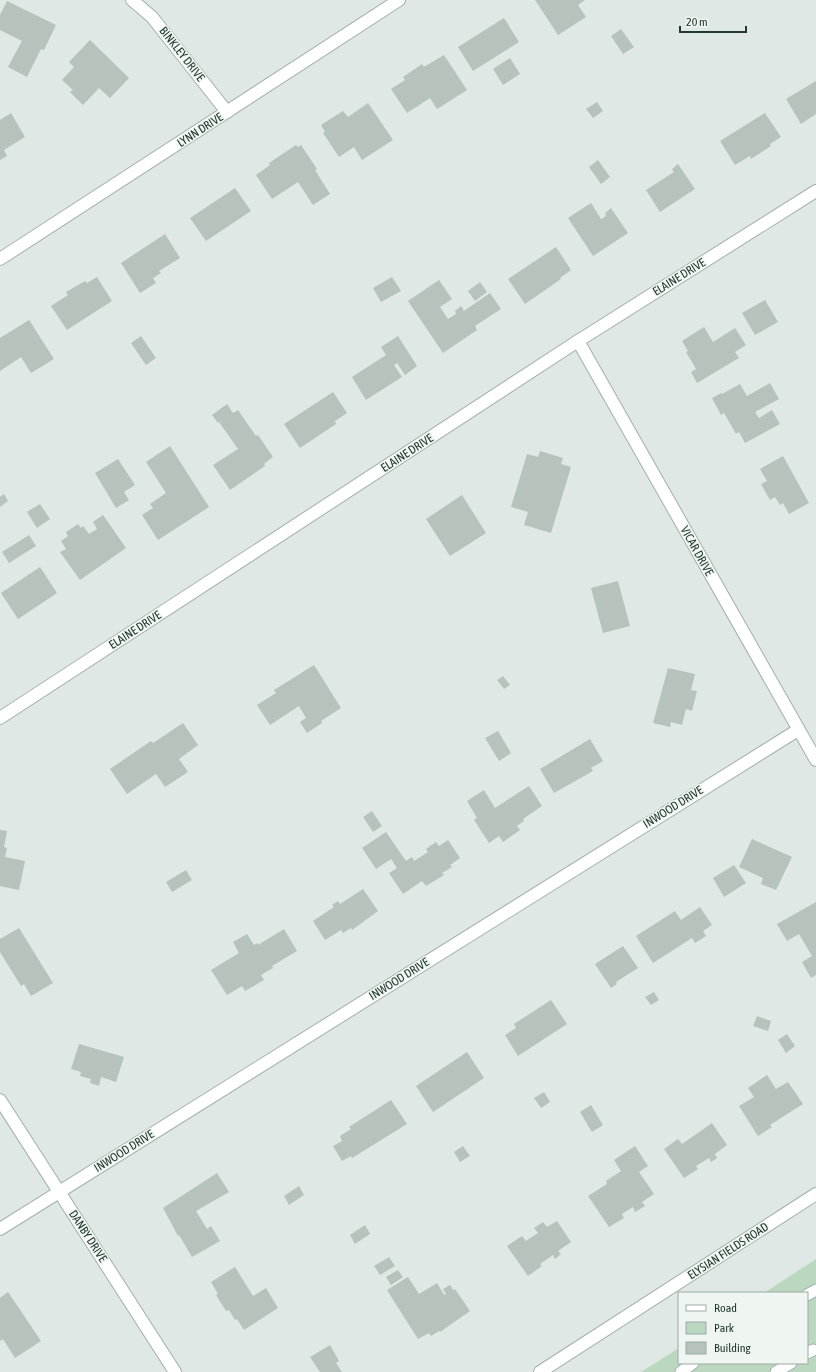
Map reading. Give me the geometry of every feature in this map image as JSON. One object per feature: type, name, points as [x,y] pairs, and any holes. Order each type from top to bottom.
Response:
[{"type":"street","name":"BINKLEY DRIVE","points":[[132,0],[152,17],[227,112]]},
{"type":"street","name":"LYNN DRIVE","points":[[0,259],[399,0]]},
{"type":"street","name":"ELAINE DRIVE","points":[[0,718],[578,341],[816,191]]},
{"type":"street","name":"VICAR DRIVE","points":[[578,341],[816,760]]},
{"type":"street","name":"INWOOD DRIVE","points":[[0,1229],[798,730]]},
{"type":"street","name":"DANBY DRIVE","points":[[0,1100],[175,1372]]},
{"type":"street","name":"ELYSIAN FIELDS ROAD","points":[[540,1372],[816,1194]]},
{"type":"lane","points":[[681,1372],[692,1364]]},
{"type":"lane","points":[[776,1372],[789,1364]]},
{"type":"green space","points":[[816,1259],[816,1372],[641,1372],[678,1349],[678,1364],[808,1364],[808,1292],[766,1292]]},
{"type":"building","points":[[535,0],[585,0],[578,5],[586,17],[558,35]]},
{"type":"building","points":[[7,1],[56,25],[44,50],[41,49],[27,77],[8,67],[22,41],[0,30],[0,15]]},
{"type":"building","points":[[504,18],[519,42],[473,71],[458,47]]},
{"type":"building","points":[[621,29],[634,47],[623,54],[611,36]]},
{"type":"building","points":[[90,40],[129,78],[110,98],[99,88],[83,105],[70,92],[73,90],[62,80],[74,67],[69,62]]},
{"type":"building","points":[[444,55],[467,90],[437,109],[430,98],[407,113],[391,89],[405,80],[403,77],[422,64],[424,67]]},
{"type":"building","points":[[510,58],[520,74],[503,85],[493,69]]},
{"type":"building","points":[[816,81],[816,114],[801,124],[786,99]]},
{"type":"building","points":[[597,102],[603,111],[593,118],[586,109]]},
{"type":"building","points":[[368,103],[393,140],[362,160],[354,147],[339,157],[323,133],[325,132],[321,125],[343,111],[348,117]]},
{"type":"building","points":[[11,113],[25,137],[4,150],[7,156],[0,160],[0,120]]},
{"type":"building","points":[[765,113],[781,137],[770,144],[771,146],[751,159],[750,156],[735,165],[720,141]]},
{"type":"building","points":[[296,145],[298,147],[301,145],[317,169],[315,170],[330,194],[313,205],[298,182],[272,199],[256,175],[270,165],[269,163]]},
{"type":"building","points":[[598,160],[610,177],[601,184],[589,167]]},
{"type":"building","points":[[678,164],[695,189],[660,212],[646,190],[674,172],[672,169]]},
{"type":"building","points":[[235,188],[251,211],[206,241],[190,218]]},
{"type":"building","points":[[591,203],[601,219],[606,216],[605,213],[611,208],[628,233],[593,256],[568,218]]},
{"type":"building","points":[[165,234],[180,258],[159,271],[161,273],[153,278],[156,283],[140,293],[121,263]]},
{"type":"building","points":[[556,247],[571,270],[560,278],[561,279],[525,304],[508,279]]},
{"type":"building","points":[[97,277],[112,301],[67,330],[51,306],[68,295],[66,292],[85,281],[87,283]]},
{"type":"building","points":[[392,277],[401,291],[381,302],[373,288]]},
{"type":"building","points":[[439,280],[452,299],[440,307],[448,319],[456,314],[455,311],[461,306],[464,311],[490,293],[501,309],[475,326],[477,330],[443,353],[408,301]]},
{"type":"building","points":[[480,282],[487,292],[475,301],[468,291]]},
{"type":"building","points":[[765,300],[778,322],[755,335],[742,313]]},
{"type":"building","points":[[29,320],[54,359],[31,373],[21,357],[0,371],[0,338]]},
{"type":"building","points":[[704,327],[713,342],[735,328],[746,345],[735,352],[739,358],[697,383],[691,372],[696,369],[686,352],[688,351],[682,341]]},
{"type":"building","points":[[141,336],[156,358],[146,365],[131,343]]},
{"type":"building","points":[[398,336],[417,366],[405,375],[397,363],[394,365],[402,377],[366,400],[352,377],[386,355],[381,347]]},
{"type":"building","points":[[770,383],[779,399],[755,412],[759,418],[772,410],[780,424],[745,443],[739,432],[736,434],[724,413],[721,415],[712,398],[740,384],[747,396]]},
{"type":"building","points":[[333,392],[347,413],[335,421],[336,424],[300,448],[284,424]]},
{"type":"building","points":[[227,404],[233,413],[238,410],[273,457],[264,464],[265,466],[230,490],[213,465],[238,449],[219,422],[218,423],[212,415]]},
{"type":"building","points":[[170,446],[209,507],[158,540],[142,515],[153,508],[150,504],[166,493],[146,462]]},
{"type":"building","points":[[540,451],[563,458],[561,464],[571,467],[551,533],[524,525],[528,512],[511,507],[527,454],[538,457]]},
{"type":"building","points":[[783,456],[809,503],[789,514],[783,503],[780,505],[775,497],[770,500],[761,484],[767,481],[760,469]]},
{"type":"building","points":[[118,459],[135,485],[124,492],[129,500],[116,508],[95,473]]},
{"type":"building","points":[[4,494],[8,501],[0,507],[0,497]]},
{"type":"building","points":[[462,495],[486,533],[450,556],[426,519]]},
{"type":"building","points":[[40,504],[50,519],[37,528],[27,512]]},
{"type":"building","points":[[103,515],[126,548],[80,580],[60,552],[66,549],[61,541],[68,536],[66,532],[78,524],[81,528],[83,526],[89,534],[97,529],[93,522]]},
{"type":"building","points":[[29,535],[36,546],[9,563],[2,552]]},
{"type":"building","points":[[40,567],[57,593],[18,619],[1,593]]},
{"type":"building","points":[[618,581],[630,626],[603,633],[591,588]]},
{"type":"building","points":[[314,665],[341,708],[321,721],[322,723],[307,733],[300,722],[306,718],[299,706],[270,725],[257,705],[276,693],[274,690]]},
{"type":"building","points":[[668,668],[695,674],[691,690],[697,691],[692,711],[686,709],[682,725],[671,722],[670,727],[653,723]]},
{"type":"building","points":[[503,676],[510,685],[504,689],[497,680]]},
{"type":"building","points":[[183,723],[198,745],[179,759],[188,772],[165,787],[156,774],[127,794],[110,769],[151,741],[153,743]]},
{"type":"building","points":[[498,731],[511,753],[499,761],[485,738]]},
{"type":"building","points":[[590,739],[603,761],[591,768],[593,771],[554,793],[540,769]]},
{"type":"building","points":[[529,786],[542,806],[523,819],[524,821],[517,826],[520,830],[503,842],[499,836],[489,843],[474,820],[477,818],[467,801],[484,790],[495,808]]},
{"type":"building","points":[[372,811],[382,826],[373,832],[363,817]]},
{"type":"building","points":[[0,830],[7,831],[4,847],[7,848],[5,857],[25,861],[19,890],[0,886]]},
{"type":"building","points":[[386,832],[406,861],[412,857],[414,861],[428,852],[426,849],[436,842],[439,846],[448,840],[460,858],[450,865],[452,867],[442,873],[444,875],[426,886],[422,881],[403,894],[389,873],[397,868],[391,859],[376,869],[362,848]]},
{"type":"building","points":[[752,839],[792,857],[776,890],[761,884],[763,878],[739,867]]},
{"type":"building","points":[[734,865],[746,883],[724,897],[713,878]]},
{"type":"building","points":[[186,870],[192,880],[172,892],[166,882]]},
{"type":"building","points":[[363,889],[378,911],[352,930],[351,928],[343,933],[341,930],[325,940],[313,921],[334,907],[332,905],[338,901],[340,904]]},
{"type":"building","points":[[816,902],[816,975],[811,978],[802,962],[812,956],[799,934],[787,941],[777,924]]},
{"type":"building","points":[[700,907],[712,925],[703,931],[706,936],[695,943],[692,938],[653,963],[636,936],[675,911],[681,920]]},
{"type":"building","points":[[19,928],[53,983],[31,996],[24,984],[21,986],[0,952],[0,939]]},
{"type":"building","points":[[284,929],[297,951],[272,966],[273,968],[261,975],[264,980],[245,991],[242,986],[227,995],[211,970],[239,953],[233,942],[247,934],[254,945],[257,943],[258,945]]},
{"type":"building","points":[[623,946],[638,968],[616,982],[617,984],[611,988],[595,964]]},
{"type":"building","points":[[654,992],[659,1000],[651,1005],[645,997]]},
{"type":"building","points":[[551,1000],[567,1024],[518,1056],[505,1035],[516,1028],[514,1024]]},
{"type":"building","points":[[757,1016],[771,1021],[768,1031],[753,1026]]},
{"type":"building","points":[[787,1034],[795,1046],[786,1053],[778,1040]]},
{"type":"building","points":[[79,1044],[124,1057],[116,1082],[101,1077],[99,1086],[90,1083],[91,1079],[80,1076],[81,1072],[71,1069]]},
{"type":"building","points":[[467,1052],[484,1078],[433,1112],[416,1086]]},
{"type":"building","points":[[767,1075],[776,1089],[788,1082],[803,1104],[770,1125],[772,1127],[758,1136],[739,1106],[754,1097],[748,1088]]},
{"type":"building","points":[[544,1092],[550,1102],[541,1108],[534,1098]]},
{"type":"building","points":[[391,1100],[407,1124],[352,1158],[351,1156],[342,1161],[333,1146],[342,1141],[340,1136],[351,1129],[349,1127]]},
{"type":"building","points":[[591,1105],[603,1125],[592,1132],[580,1112]]},
{"type":"building","points":[[712,1123],[727,1145],[715,1154],[717,1158],[711,1162],[709,1158],[696,1166],[698,1169],[684,1178],[664,1149],[678,1139],[682,1144]]},
{"type":"building","points":[[463,1146],[470,1156],[460,1162],[454,1152]]},
{"type":"building","points":[[635,1146],[648,1166],[639,1172],[654,1194],[642,1202],[645,1206],[635,1212],[633,1207],[622,1214],[624,1218],[609,1227],[588,1196],[607,1184],[606,1181],[621,1171],[614,1160]]},
{"type":"building","points":[[217,1173],[229,1192],[196,1211],[207,1229],[211,1226],[220,1241],[192,1257],[179,1235],[178,1236],[163,1208]]},
{"type":"building","points":[[299,1186],[304,1195],[289,1205],[284,1196]]},
{"type":"building","points":[[557,1221],[571,1242],[558,1251],[561,1254],[555,1259],[553,1255],[540,1264],[542,1266],[528,1276],[507,1246],[522,1236],[526,1241],[538,1233],[534,1228],[543,1222],[547,1227]]},
{"type":"building","points":[[365,1225],[370,1234],[355,1244],[350,1235]]},
{"type":"building","points":[[389,1257],[395,1266],[380,1275],[374,1266]]},
{"type":"building","points":[[235,1267],[253,1296],[266,1288],[278,1308],[244,1330],[229,1310],[226,1311],[216,1295],[218,1294],[211,1282]]},
{"type":"building","points":[[398,1270],[403,1277],[391,1285],[386,1277]]},
{"type":"building","points":[[408,1277],[419,1294],[437,1283],[444,1295],[446,1294],[443,1289],[450,1285],[453,1290],[455,1289],[470,1311],[440,1332],[439,1331],[431,1336],[429,1333],[418,1339],[387,1290]]},
{"type":"building","points":[[8,1292],[41,1341],[15,1358],[3,1339],[0,1341],[0,1298]]},
{"type":"building","points":[[330,1345],[339,1361],[336,1363],[342,1372],[320,1372],[310,1357]]}]
